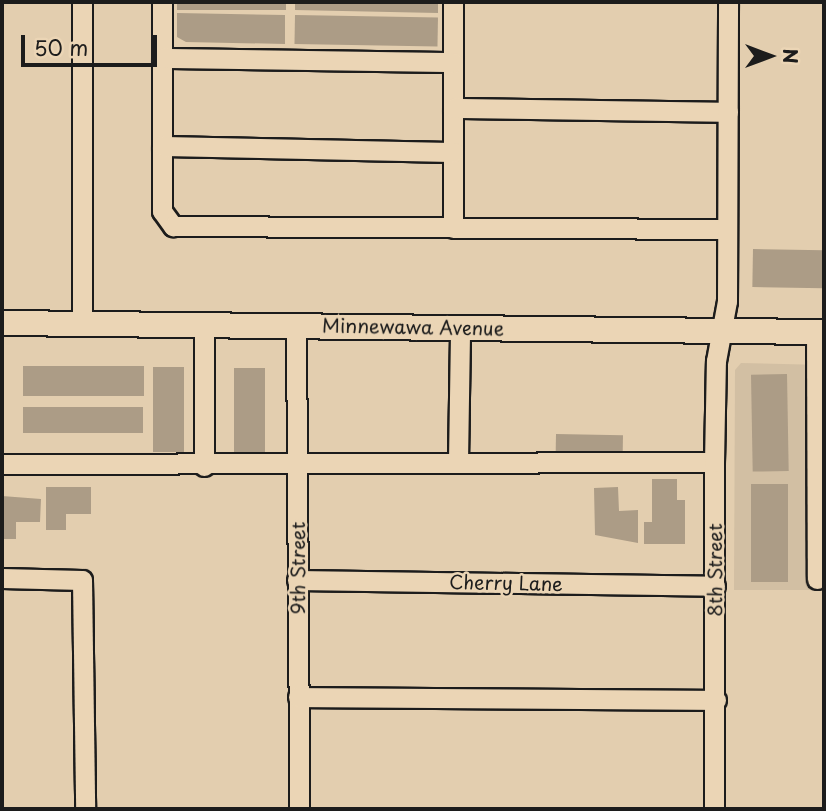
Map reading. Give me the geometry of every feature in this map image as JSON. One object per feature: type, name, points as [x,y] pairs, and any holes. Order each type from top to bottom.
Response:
[{"type":"main road","name":"Minnewawa Avenue","points":[[2,323],[820,332]]},
{"type":"street","points":[[82,2],[82,323]]},
{"type":"street","points":[[162,2],[162,211],[173,226],[727,229]]},
{"type":"street","points":[[453,2],[453,228]]},
{"type":"street","name":"8th Street","points":[[715,809],[714,462],[727,229],[728,2]]},
{"type":"street","points":[[162,58],[453,62]]},
{"type":"street","points":[[453,108],[728,112]]},
{"type":"street","points":[[162,146],[453,152]]},
{"type":"street","points":[[204,325],[204,466]]},
{"type":"street","name":"9th Street","points":[[296,326],[299,809]]},
{"type":"street","points":[[458,461],[460,328]]},
{"type":"street","points":[[817,579],[820,332]]},
{"type":"street","points":[[2,464],[204,466],[297,462],[714,462]]},
{"type":"street","points":[[2,578],[82,580],[85,809]]},
{"type":"street","name":"Cherry Lane","points":[[298,580],[715,586]]},
{"type":"street","points":[[298,697],[716,700]]},
{"type":"shaded area","points":[[741,363],[824,365],[824,590],[734,590],[735,370]]},
{"type":"building","points":[[177,2],[286,2],[286,10],[177,10]]},
{"type":"building","points":[[295,2],[438,2],[438,13],[295,10]]},
{"type":"building","points":[[177,13],[285,15],[285,44],[186,42],[177,37]]},
{"type":"building","points":[[295,15],[438,17],[437,46],[294,44]]},
{"type":"building","points":[[753,249],[824,250],[823,288],[752,287]]},
{"type":"building","points":[[23,366],[144,366],[144,396],[23,396]]},
{"type":"building","points":[[153,367],[184,367],[184,452],[153,452]]},
{"type":"building","points":[[234,368],[265,368],[265,453],[234,453]]},
{"type":"building","points":[[787,374],[789,471],[753,472],[751,375]]},
{"type":"building","points":[[23,407],[143,407],[143,433],[23,433]]},
{"type":"building","points":[[556,434],[623,435],[623,452],[556,451]]},
{"type":"building","points":[[652,479],[677,479],[677,500],[685,500],[685,544],[644,544],[644,522],[652,522]]},
{"type":"building","points":[[751,484],[788,484],[788,582],[751,582]]},
{"type":"building","points":[[46,487],[91,487],[91,514],[66,514],[66,530],[46,530]]},
{"type":"building","points":[[618,487],[619,511],[638,510],[638,543],[595,535],[594,488]]},
{"type":"building","points":[[2,496],[41,499],[40,522],[16,522],[16,539],[2,539]]}]
